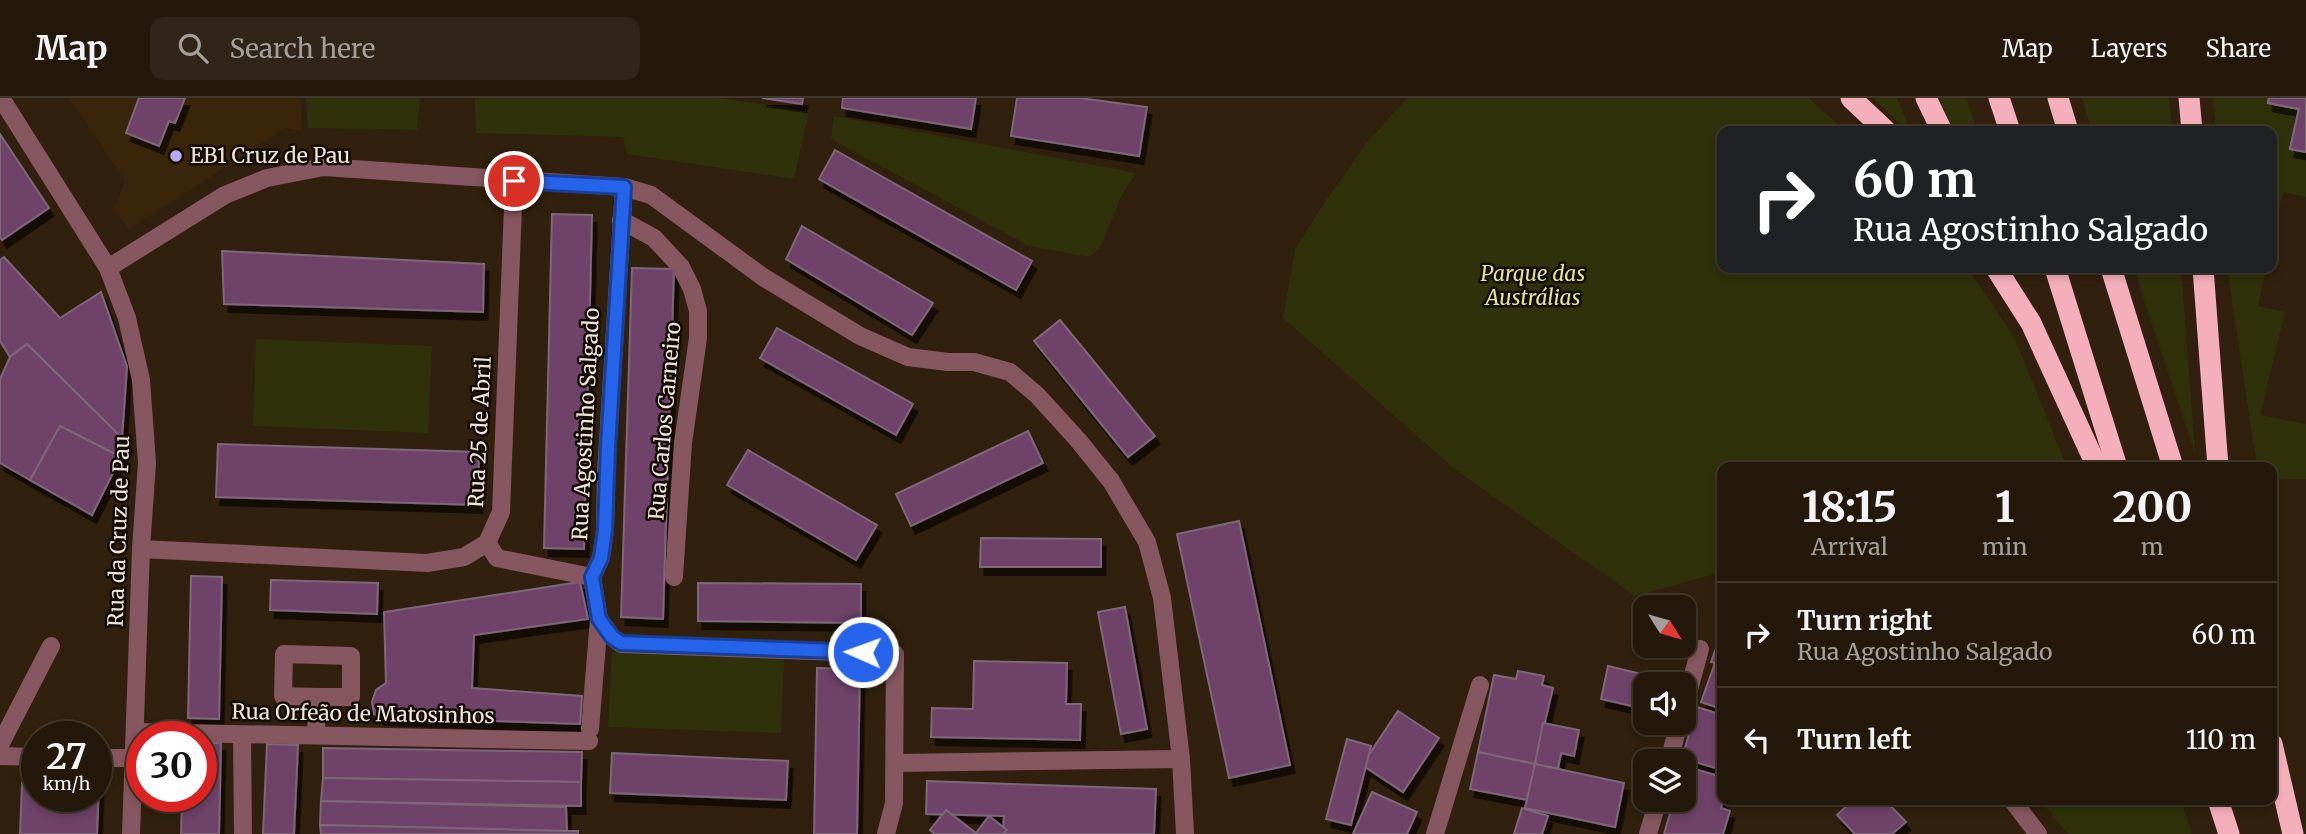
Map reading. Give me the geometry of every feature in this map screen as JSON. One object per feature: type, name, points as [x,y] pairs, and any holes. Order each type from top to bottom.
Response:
[{"type":"highway","points":[[1851,98],[1881,126]]},
{"type":"highway","points":[[1926,98],[1940,126]]},
{"type":"highway","points":[[1999,98],[2008,126]]},
{"type":"highway","points":[[2058,98],[2066,126]]},
{"type":"highway","points":[[2189,98],[2192,126]]},
{"type":"highway","points":[[1999,273],[2031,323]]},
{"type":"highway","points":[[2007,273],[2095,462]]},
{"type":"highway","points":[[2057,273],[2115,462]]},
{"type":"highway","points":[[2112,273],[2171,462]]},
{"type":"highway","points":[[2203,273],[2218,462]]},
{"type":"highway","points":[[2277,765],[2293,834]]},
{"type":"highway","points":[[2277,801],[2287,834]]},
{"type":"highway","points":[[2220,805],[2230,834]]},
{"type":"street","name":"Rua da Cruz de Pau","points":[[1,98],[108,268],[127,318],[141,380],[147,463],[141,549],[136,721]]},
{"type":"street","points":[[108,268],[225,195],[267,178],[324,167],[624,187],[651,195],[763,277],[860,336],[908,357],[974,362],[1010,372],[1037,395],[1078,440],[1111,481],[1147,542],[1162,598],[1181,759],[1185,834]]},
{"type":"street","name":"Rua 25 de Abril","points":[[487,543],[501,512],[514,181]]},
{"type":"street","name":"Rua Agostinho Salgado","points":[[589,735],[599,619],[592,577],[601,558],[605,530],[606,473],[624,187]]},
{"type":"street","name":"Rua Carlos Carneiro","points":[[621,220],[654,238],[681,267],[692,289],[698,311],[698,338],[683,443],[674,577]]},
{"type":"street","points":[[141,549],[427,563],[464,557],[487,543],[497,558],[592,577]]},
{"type":"street","points":[[599,619],[612,637],[621,643],[895,654],[894,803],[887,834]]},
{"type":"street","points":[[0,745],[51,646]]},
{"type":"street","points":[[1694,672],[1700,649]]},
{"type":"street","points":[[1435,834],[1480,685]]},
{"type":"street","points":[[316,735],[317,696]]},
{"type":"street","name":"Rua Orfeão de Matosinhos","points":[[217,734],[589,735]]},
{"type":"street","points":[[242,735],[243,834]]},
{"type":"street","points":[[0,756],[21,757]]},
{"type":"street","points":[[895,763],[1181,759]]},
{"type":"street","points":[[2016,805],[2038,834]]},
{"type":"street","name":"Rua da Cruz de Pau","points":[[131,834],[132,812]]},
{"type":"street","points":[[1648,834],[1654,812]]},
{"type":"shaded area","name":"EB1 Cruz de Pau","points":[[69,98],[300,98],[302,131],[286,128],[128,230],[114,209],[125,181]]},
{"type":"green space","points":[[306,98],[420,98],[417,130],[308,128]]},
{"type":"green space","points":[[475,98],[718,98],[809,111],[794,179],[627,154],[623,137],[476,133]]},
{"type":"green space","name":"Parque das Austrálias","points":[[1407,98],[1809,98],[1840,126],[1717,126],[1717,273],[1971,273],[2015,339],[2065,462],[1717,462],[1717,573],[1634,595],[1457,471],[1283,318],[1295,249],[1365,145]]},
{"type":"green space","points":[[1873,98],[1897,98],[1909,126],[1902,126]]},
{"type":"green space","points":[[1939,98],[1966,98],[1976,126],[1952,126]]},
{"type":"green space","points":[[2082,98],[2169,98],[2172,126],[2090,126]]},
{"type":"green space","points":[[2213,98],[2269,98],[2268,103],[2299,109],[2290,148],[2306,152],[2306,197],[2283,192],[2277,220],[2277,126],[2216,126]]},
{"type":"green space","points":[[834,116],[1136,173],[1122,195],[1100,248],[1089,257],[1029,246],[831,139]]},
{"type":"green space","points":[[2136,273],[2181,273],[2195,453]]},
{"type":"green space","points":[[2228,273],[2265,273],[2258,306],[2285,312],[2260,415],[2306,424],[2306,479],[2277,480],[2277,462],[2256,462]]},
{"type":"green space","points":[[256,339],[432,346],[428,433],[253,426]]},
{"type":"green space","points":[[612,652],[784,658],[781,733],[608,727]]},
{"type":"green space","points":[[2044,805],[2183,805],[2192,834],[2068,834]]},
{"type":"building","points":[[139,98],[185,98],[175,123],[169,121],[159,146],[126,133]]},
{"type":"building","points":[[762,98],[803,98],[802,104]]},
{"type":"building","points":[[843,98],[976,98],[971,129],[842,108]]},
{"type":"building","points":[[1017,98],[1080,98],[1147,107],[1139,156],[1011,136]]},
{"type":"building","points":[[2269,98],[2306,98],[2306,152],[2290,149],[2299,109],[2268,103]]},
{"type":"building","points":[[2269,98],[2306,98],[2306,152],[2290,149],[2299,109],[2268,103]]},
{"type":"building","points":[[0,134],[49,208],[2,240],[0,237]]},
{"type":"building","points":[[835,150],[1032,261],[1016,290],[819,179]]},
{"type":"building","points":[[552,214],[592,215],[584,549],[544,548]]},
{"type":"building","points":[[802,226],[933,303],[912,335],[786,259]]},
{"type":"building","points":[[222,251],[484,264],[483,312],[224,304]]},
{"type":"building","points":[[4,257],[60,318],[101,292],[127,367],[122,438],[27,344],[10,357],[0,341],[0,260]]},
{"type":"building","points":[[632,268],[674,269],[663,619],[621,617]]},
{"type":"building","points":[[1060,320],[1155,436],[1128,457],[1034,341]]},
{"type":"building","points":[[777,328],[913,404],[896,435],[760,358]]},
{"type":"building","points":[[27,344],[128,444],[121,457],[60,426],[30,480],[0,463],[0,379],[10,357]]},
{"type":"building","points":[[60,426],[121,457],[92,515],[30,480]]},
{"type":"building","points":[[1028,431],[1043,463],[911,526],[896,494]]},
{"type":"building","points":[[218,444],[479,452],[478,505],[216,497]]},
{"type":"building","points":[[748,450],[877,525],[856,560],[727,485]]},
{"type":"building","points":[[1239,521],[1290,765],[1229,778],[1177,534]]},
{"type":"building","points":[[981,538],[1101,539],[1101,567],[980,567]]},
{"type":"building","points":[[191,576],[222,577],[219,719],[188,718]]},
{"type":"building","points":[[271,580],[378,583],[377,614],[270,610]]},
{"type":"building","points":[[580,582],[588,619],[474,635],[472,688],[582,696],[580,724],[380,717],[374,714],[372,702],[376,690],[386,683],[384,612]]},
{"type":"building","points":[[698,583],[861,584],[861,623],[698,621]]},
{"type":"building","points":[[1125,607],[1147,729],[1121,734],[1098,612]]},
{"type":"building","points":[[1717,646],[1717,707],[1701,702],[1715,663],[1711,662]]},
{"type":"building","points":[[974,661],[1067,663],[1066,704],[1081,704],[1080,740],[931,737],[932,708],[973,709]]},
{"type":"building","points":[[1608,666],[1633,672],[1633,706],[1601,699]]},
{"type":"building","points":[[817,668],[860,669],[857,834],[814,834]]},
{"type":"building","points":[[1518,671],[1544,676],[1542,685],[1553,688],[1535,764],[1478,752],[1494,675],[1516,679]]},
{"type":"building","points":[[1697,707],[1717,713],[1717,768],[1696,762],[1696,749],[1685,749],[1689,735],[1696,735]]},
{"type":"building","points":[[1398,711],[1439,738],[1403,792],[1362,765]]},
{"type":"building","points":[[1543,723],[1579,730],[1574,756],[1561,753],[1558,769],[1535,764]]},
{"type":"building","points":[[1347,739],[1371,746],[1351,825],[1326,819]]},
{"type":"building","points":[[217,743],[221,743],[219,834],[181,834],[182,812],[217,812]]},
{"type":"building","points":[[267,744],[298,745],[294,834],[263,834]]},
{"type":"building","points":[[323,748],[582,752],[581,782],[323,778]]},
{"type":"building","points":[[1478,752],[1535,764],[1527,800],[1470,789]]},
{"type":"building","points":[[612,753],[788,761],[786,800],[610,793]]},
{"type":"building","points":[[1535,764],[1624,783],[1615,827],[1525,808]]},
{"type":"building","points":[[1696,769],[1717,776],[1717,805],[1730,811],[1723,834],[1664,834],[1670,812],[1696,812]]},
{"type":"building","points":[[323,778],[581,782],[581,806],[321,801]]},
{"type":"building","points":[[927,781],[1156,789],[1154,834],[1003,834],[1004,816],[926,814]]},
{"type":"building","points":[[1372,792],[1417,812],[1407,834],[1353,834]]},
{"type":"building","points":[[321,801],[566,807],[567,831],[320,825]]},
{"type":"building","points":[[1848,805],[1890,805],[1906,822],[1892,834],[1855,834],[1837,815]]},
{"type":"building","points":[[21,808],[21,812],[98,812],[97,834],[20,834]]},
{"type":"building","points":[[1522,808],[1548,816],[1542,834],[1514,834]]},
{"type":"building","points":[[946,810],[976,833],[989,816],[1007,830],[1003,834],[935,834],[930,830]]},
{"type":"building","points":[[320,825],[578,831],[578,834],[321,834]]},
{"type":"place","name":"EB1 Cruz de Pau","points":[[176,156]]},
{"type":"route","points":[[514,181],[624,187],[606,473],[605,530],[601,558],[592,577],[599,619],[612,637],[621,643],[863,652]]}]
